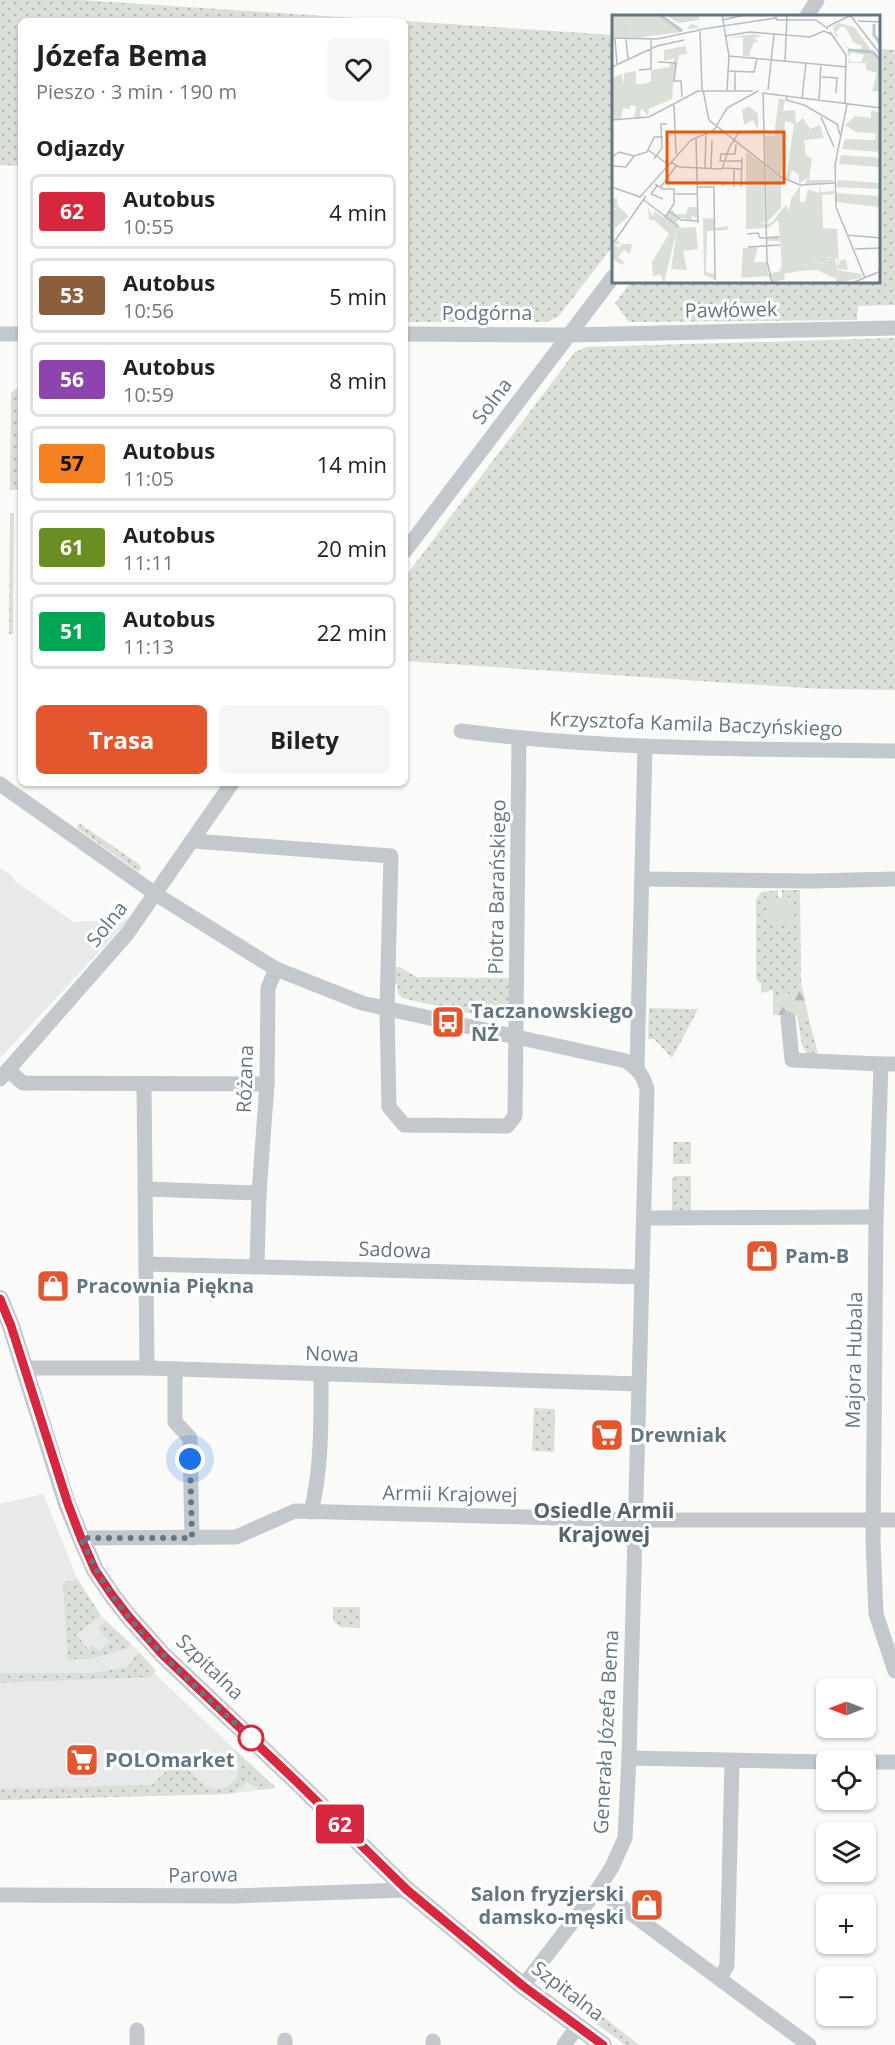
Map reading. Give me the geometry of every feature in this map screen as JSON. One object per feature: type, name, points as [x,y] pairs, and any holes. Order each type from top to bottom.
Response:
[{"type":"street","points":[[808,15],[817,0]]},
{"type":"street","name":"Solna","points":[[408,547],[612,278]]},
{"type":"street","name":"Pawłówek","points":[[568,335],[895,328]]},
{"type":"street","points":[[0,334],[18,334]]},
{"type":"street","name":"Podgórna","points":[[408,334],[568,335]]},
{"type":"street","name":"Krzysztofa Kamila Baczyńskiego","points":[[461,731],[519,738],[645,747],[895,751]]},
{"type":"street","name":"Piotra Barańskiego","points":[[193,841],[391,856],[387,1009],[389,1107],[404,1125],[507,1126],[516,1116],[519,738]]},
{"type":"street","points":[[637,1068],[645,747]]},
{"type":"street","points":[[0,784],[157,895],[276,969],[362,1003],[626,1061],[637,1068]]},
{"type":"street","name":"Solna","points":[[4,1075],[128,934],[230,786]]},
{"type":"street","points":[[643,879],[811,881],[895,879]]},
{"type":"street","name":"Różana","points":[[258,1266],[259,1193],[267,1084],[268,988],[276,969]]},
{"type":"street","name":"Majora Hubala","points":[[788,1019],[792,1059],[888,1064],[876,1217],[873,1521],[876,1614],[895,1671]]},
{"type":"street","name":"Generała Józefa Bema","points":[[523,1986],[598,1889],[612,1867],[625,1838],[647,1089],[644,1078],[637,1068]]},
{"type":"street","points":[[4,1075],[23,1083],[267,1084]]},
{"type":"street","points":[[144,1084],[147,1368]]},
{"type":"street","points":[[145,1189],[259,1193]]},
{"type":"street","points":[[644,1218],[876,1217]]},
{"type":"street","name":"Sadowa","points":[[146,1264],[642,1277]]},
{"type":"street","name":"Szpitalna","points":[[0,1299],[11,1326],[68,1504],[95,1570],[112,1595],[156,1647],[407,1890],[523,1986],[603,2045]]},
{"type":"street","name":"Nowa","points":[[24,1368],[147,1368],[639,1384]]},
{"type":"street","points":[[175,1369],[175,1422],[190,1438],[192,1538]]},
{"type":"street","points":[[311,1512],[316,1491],[321,1430],[321,1374]]},
{"type":"street","name":"Armii Krajowej","points":[[81,1538],[236,1537],[295,1511],[636,1520],[895,1520]]},
{"type":"street","points":[[629,1758],[816,1762]]},
{"type":"street","points":[[720,1978],[727,1966],[732,1761]]},
{"type":"street","points":[[876,1762],[895,1762]]},
{"type":"street","points":[[598,1889],[809,2045]]},
{"type":"street","name":"Parowa","points":[[0,1895],[234,1896],[407,1890]]},
{"type":"street","points":[[564,2045],[578,2025]]},
{"type":"shaded area","points":[[0,868],[11,875],[16,882],[74,922],[130,919],[0,1058]]},
{"type":"shaded area","points":[[43,1494],[78,1580],[101,1616],[140,1653],[156,1671],[155,1674],[276,1788],[226,1794],[0,1800],[0,1504]]},
{"type":"green space","points":[[0,0],[81,0],[356,18],[18,18],[18,166],[0,165]]},
{"type":"green space","points":[[408,21],[612,35],[612,247],[558,317],[546,322],[408,322]]},
{"type":"green space","points":[[880,49],[895,50],[895,305],[858,306],[857,320],[629,322],[615,303],[629,284],[880,284]]},
{"type":"green space","points":[[895,338],[895,690],[821,689],[408,661],[408,573],[575,352],[587,347]]},
{"type":"green space","points":[[18,388],[18,490],[10,490],[11,393]]},
{"type":"green space","points":[[10,513],[14,513],[13,634],[9,634]]},
{"type":"green space","points":[[79,823],[139,864],[141,868],[139,872],[77,828]]},
{"type":"green space","points":[[778,890],[778,898],[768,898],[793,922],[793,898],[782,898],[782,890],[800,890],[801,982],[797,989],[773,1003],[773,990],[761,993],[761,984],[756,979],[756,900],[761,892]]},
{"type":"green space","points":[[793,897],[794,922],[769,923],[768,898]]},
{"type":"green space","points":[[396,967],[416,977],[512,978],[512,1013],[499,1020],[402,998],[398,994],[397,984],[393,984]]},
{"type":"green space","points":[[801,982],[809,1019],[798,1021],[797,1016],[773,1015],[773,1003],[797,989]]},
{"type":"green space","points":[[649,1008],[698,1009],[672,1058],[654,1039],[648,1039]]},
{"type":"green space","points":[[809,1019],[818,1057],[807,1054],[802,1045],[798,1021]]},
{"type":"green space","points":[[673,1142],[691,1142],[691,1164],[673,1164]]},
{"type":"green space","points":[[691,1176],[691,1211],[672,1211],[672,1178]]},
{"type":"green space","points":[[534,1408],[555,1409],[554,1452],[532,1451]]},
{"type":"green space","points":[[78,1580],[101,1616],[76,1635],[88,1649],[93,1645],[99,1651],[110,1642],[98,1628],[106,1621],[131,1644],[128,1648],[94,1658],[68,1660],[63,1582]]},
{"type":"green space","points":[[333,1607],[360,1607],[360,1628],[340,1627],[333,1620]]},
{"type":"green space","points":[[140,1653],[156,1671],[150,1677],[0,1683],[0,1673],[93,1673],[128,1667],[135,1656]]},
{"type":"green space","points":[[234,1749],[276,1788],[259,1790],[247,1782],[234,1793],[226,1794],[0,1800],[0,1789],[152,1785],[178,1760],[206,1786],[223,1788],[233,1782],[238,1772],[239,1766]]},
{"type":"green space","points":[[568,1994],[577,1996],[639,2045],[625,2045],[562,1998]]},
{"type":"bus line","name":"62","points":[[0,1299],[11,1326],[68,1504],[95,1570],[112,1595],[163,1655],[407,1890],[523,1986],[603,2045]]},
{"type":"place","name":"Taczanowskiego NŻ","points":[[448,1022]]},
{"type":"place","name":"Pam-B","points":[[762,1256]]},
{"type":"place","name":"Pracownia Piękna","points":[[53,1286]]},
{"type":"place","name":"Drewniak","points":[[607,1435]]},
{"type":"place","name":"POLOmarket","points":[[82,1760]]},
{"type":"place","name":"Salon fryzjerski damsko-męski","points":[[647,1905]]},
{"type":"district","name":"Osiedle Armii Krajowej","points":[[604,1523]]},
{"type":"route","points":[[190,1459],[192,1538],[81,1538],[95,1570],[139,1628],[163,1655],[251,1738]]}]
